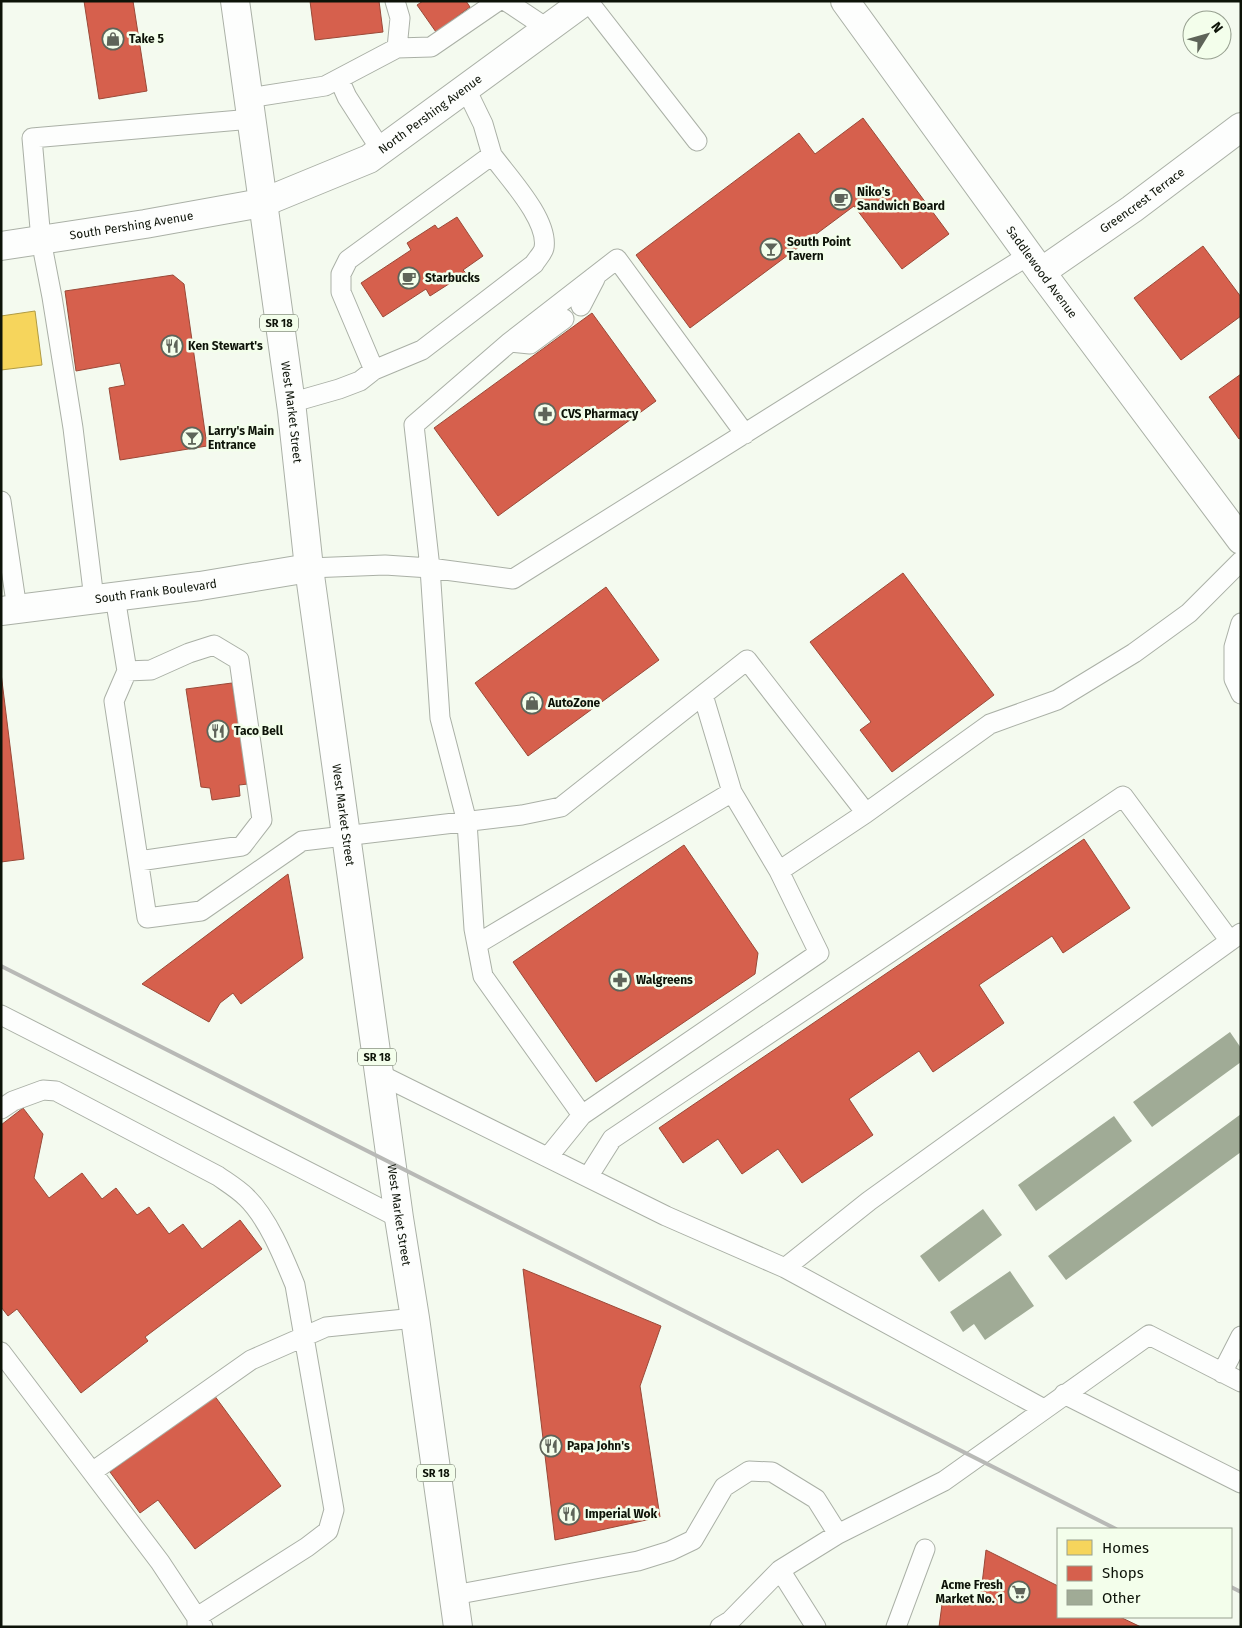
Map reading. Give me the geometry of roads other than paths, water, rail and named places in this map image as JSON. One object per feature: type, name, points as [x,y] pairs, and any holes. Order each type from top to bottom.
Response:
[{"type":"street","name":"West Market Street","points":[[235,1],[290,403],[309,568],[458,1627]]},
{"type":"street","name":"North Pershing Avenue","points":[[262,203],[369,159],[586,1]]},
{"type":"street","name":"Saddlewood Avenue","points":[[846,1],[1035,264],[1241,540]]},
{"type":"street","name":"Greencrest Terrace","points":[[1035,264],[1132,209],[1241,127]]},
{"type":"street","name":"South Pershing Avenue","points":[[1,246],[145,224],[262,203]]},
{"type":"street","name":"South Frank Boulevard","points":[[9,610],[200,586],[309,568]]},
{"type":"lane","points":[[395,1],[400,18],[398,48]]},
{"type":"lane","points":[[498,1],[431,47],[398,48],[325,86],[250,109],[32,138],[40,240],[52,297],[73,428],[104,598],[127,671],[114,701],[147,918],[201,911],[302,841],[347,834],[522,815],[561,807],[747,660],[866,813]]},
{"type":"lane","points":[[506,1],[548,29]]},
{"type":"lane","points":[[586,1],[697,141]]},
{"type":"lane","points":[[339,79],[347,97],[382,150]]},
{"type":"lane","points":[[290,403],[339,389],[360,380],[374,370],[422,350],[534,264],[544,249],[543,230],[534,212],[492,155],[484,124],[466,89]]},
{"type":"lane","points":[[374,370],[341,292],[341,274],[348,260],[492,155]]},
{"type":"lane","points":[[582,1115],[484,976],[474,929],[467,822],[440,718],[430,568],[414,425],[510,342],[617,259],[745,434]]},
{"type":"lane","points":[[309,568],[356,565],[430,568],[513,579],[745,434],[1035,264]]},
{"type":"lane","points":[[581,306],[597,273]]},
{"type":"lane","points":[[510,342],[530,344],[564,319]]},
{"type":"lane","points":[[1,502],[9,610]]},
{"type":"lane","points":[[780,871],[866,813],[990,724],[1057,700],[1134,653],[1189,613],[1241,561]]},
{"type":"lane","points":[[1241,623],[1234,647],[1234,679],[1241,694]]},
{"type":"lane","points":[[127,671],[151,670],[189,653],[214,645],[239,660],[262,820],[242,846],[139,861]]},
{"type":"lane","points":[[548,1157],[582,1115],[819,953],[780,871],[732,792],[703,695]]},
{"type":"lane","points":[[477,944],[732,792]]},
{"type":"lane","points":[[588,1177],[612,1139],[1123,796],[1235,937],[868,1201],[786,1268]]},
{"type":"lane","points":[[1,1015],[399,1218]]},
{"type":"lane","points":[[379,1074],[666,1216],[786,1268],[1044,1409]]},
{"type":"lane","points":[[1,1109],[43,1090],[56,1092],[218,1176],[237,1189],[254,1205],[284,1259],[294,1286],[334,1510],[328,1531],[199,1623],[160,1562],[1,1352]]},
{"type":"lane","points":[[92,1472],[251,1360],[326,1327],[415,1318]]},
{"type":"lane","points":[[720,1627],[730,1621],[780,1570],[838,1534],[944,1481],[1148,1335],[1241,1382]]},
{"type":"lane","points":[[1222,1373],[1241,1336]]},
{"type":"lane","points":[[1064,1394],[1241,1483]]},
{"type":"lane","points":[[454,1596],[638,1561],[670,1551],[693,1540],[724,1487],[749,1471],[772,1472],[816,1500],[838,1534]]},
{"type":"lane","points":[[896,1627],[925,1549]]},
{"type":"lane","points":[[780,1570],[816,1627]]},
{"type":"railway","points":[[1,966],[1114,1528]]},
{"type":"railway","points":[[1232,1588],[1241,1592]]},
{"type":"place","name":"Take 5","points":[[113,39]]},
{"type":"place","name":"Niko's Sandwich Board","points":[[841,199]]},
{"type":"place","name":"South Point Tavern","points":[[771,249]]},
{"type":"place","name":"Starbucks","points":[[409,278]]},
{"type":"place","name":"Ken Stewart's","points":[[172,346]]},
{"type":"place","name":"CVS Pharmacy","points":[[545,414]]},
{"type":"place","name":"Larry's Main Entrance","points":[[192,438]]},
{"type":"place","name":"AutoZone","points":[[532,703]]},
{"type":"place","name":"Taco Bell","points":[[218,731]]},
{"type":"place","name":"Walgreens","points":[[620,980]]},
{"type":"place","name":"Papa John's","points":[[551,1446]]},
{"type":"place","name":"Imperial Wok","points":[[569,1514]]},
{"type":"place","name":"Acme Fresh Market No. 1","points":[[1019,1592]]}]
